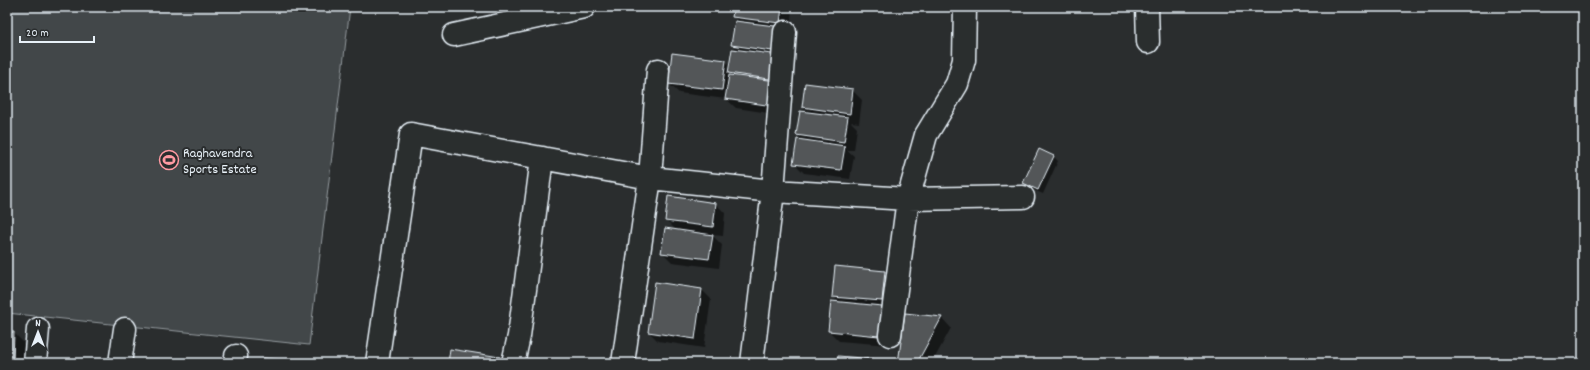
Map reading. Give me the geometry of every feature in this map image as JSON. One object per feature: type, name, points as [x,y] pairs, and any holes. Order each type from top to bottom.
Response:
[{"type":"street","points":[[454,35],[584,7]]},
{"type":"street","points":[[890,335],[908,199],[926,135],[957,84],[964,60],[965,7]]},
{"type":"street","points":[[1146,7],[1148,42]]},
{"type":"street","points":[[752,363],[773,191],[785,32]]},
{"type":"street","points":[[623,363],[650,178],[658,70]]},
{"type":"street","points":[[377,363],[411,134],[650,178],[773,191],[908,199],[1023,196]]},
{"type":"street","points":[[513,363],[519,336],[542,158]]},
{"type":"street","points":[[35,363],[38,329]]},
{"type":"street","points":[[120,363],[125,329]]},
{"type":"shaded area","name":"Raghavendra Sports Estate","points":[[7,7],[350,7],[309,345],[7,313]]},
{"type":"building","points":[[734,7],[782,7],[780,23],[732,17]]},
{"type":"building","points":[[735,21],[783,27],[779,52],[731,45]]},
{"type":"building","points":[[732,49],[780,55],[776,80],[728,73]]},
{"type":"building","points":[[672,53],[726,60],[722,90],[668,84]]},
{"type":"building","points":[[729,75],[777,81],[773,106],[725,99]]},
{"type":"building","points":[[805,83],[853,89],[850,114],[802,107]]},
{"type":"building","points":[[800,111],[848,117],[844,142],[796,135]]},
{"type":"building","points":[[797,139],[845,146],[841,170],[793,164]]},
{"type":"building","points":[[1039,149],[1054,156],[1038,190],[1023,183]]},
{"type":"building","points":[[668,196],[716,203],[713,227],[665,221]]},
{"type":"building","points":[[665,228],[713,235],[709,259],[661,253]]},
{"type":"building","points":[[835,266],[885,271],[882,301],[832,297]]},
{"type":"building","points":[[655,282],[702,289],[695,339],[648,332]]},
{"type":"building","points":[[831,301],[882,306],[879,336],[828,331]]},
{"type":"building","points":[[905,313],[942,317],[917,363],[898,363]]},
{"type":"building","points":[[7,332],[14,332],[13,361],[7,361]]},
{"type":"building","points":[[450,349],[500,357],[499,363],[448,363]]},
{"type":"building","points":[[838,356],[873,359],[873,363],[837,363]]},
{"type":"building","points":[[263,358],[314,363],[263,363]]},
{"type":"building","points":[[772,360],[796,363],[771,363]]},
{"type":"place","name":"Raghavendra Sports Estate","points":[[169,160]]}]
